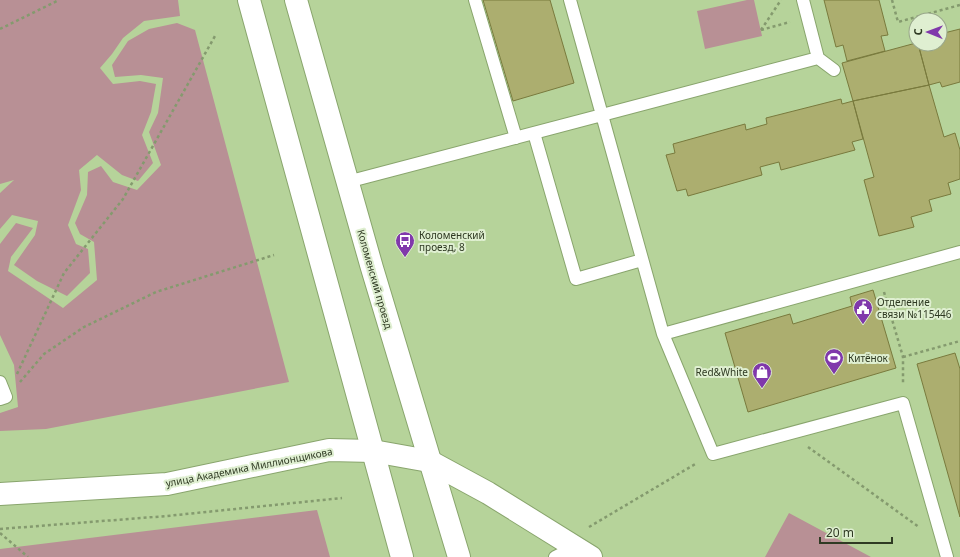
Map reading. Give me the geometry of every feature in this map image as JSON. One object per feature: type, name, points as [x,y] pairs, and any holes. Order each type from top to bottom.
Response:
[{"type":"main road","points":[[249,0],[402,557]]},
{"type":"main road","name":"Коломенский проезд","points":[[296,0],[347,182],[459,557]]},
{"type":"main road","name":"улица Академика Миллионщикова","points":[[0,494],[167,484],[329,450],[373,451],[399,454],[430,461],[488,492],[591,557]]},
{"type":"lane","points":[[475,0],[516,138]]},
{"type":"lane","points":[[570,0],[662,334],[713,454],[903,403],[947,557]]},
{"type":"lane","points":[[803,0],[818,58],[834,70]]},
{"type":"lane","points":[[347,182],[818,58]]},
{"type":"lane","points":[[534,133],[576,279],[642,260]]},
{"type":"lane","points":[[662,334],[960,252]]},
{"type":"lane","points":[[0,382],[3,398]]},
{"type":"lane","points":[[555,557],[563,554],[587,557]]},
{"type":"path","points":[[0,29],[59,0]]},
{"type":"path","points":[[781,0],[761,30],[808,17]]},
{"type":"path","points":[[892,0],[898,22],[960,5]]},
{"type":"path","points":[[3,398],[64,273],[123,198],[215,36]]},
{"type":"path","points":[[3,398],[44,354],[84,327],[156,292],[274,255]]},
{"type":"path","points":[[879,274],[903,357],[903,403]]},
{"type":"path","points":[[903,357],[960,341]]},
{"type":"path","points":[[789,434],[943,544]]},
{"type":"path","points":[[589,527],[713,454]]},
{"type":"path","points":[[0,529],[168,516],[342,498]]},
{"type":"path","points":[[0,533],[28,557]]},
{"type":"shaded area","points":[[0,0],[178,0],[180,16],[144,21],[123,38],[100,68],[113,84],[140,81],[156,84],[151,112],[142,135],[153,163],[138,181],[122,175],[97,155],[79,170],[81,190],[68,225],[76,244],[88,249],[90,273],[67,296],[37,281],[14,265],[35,235],[38,221],[12,215],[0,229],[0,193],[14,180],[0,184]]},
{"type":"shaded area","points":[[747,0],[754,0],[762,36],[705,49],[697,11]]},
{"type":"shaded area","points":[[177,23],[195,30],[289,382],[46,429],[0,431],[0,413],[18,407],[14,365],[0,335],[0,244],[16,223],[33,228],[11,257],[8,271],[63,308],[97,280],[94,242],[80,234],[75,223],[87,195],[88,172],[101,166],[113,182],[137,190],[161,165],[149,132],[158,113],[163,78],[141,75],[115,77],[112,65],[128,41],[149,29]]},
{"type":"shaded area","points":[[317,510],[330,557],[0,557],[0,549]]},
{"type":"shaded area","points":[[789,513],[871,557],[765,557]]},
{"type":"building","points":[[483,0],[550,0],[574,83],[513,101]]},
{"type":"building","points":[[824,0],[879,0],[888,35],[881,36],[885,51],[847,61],[843,45],[836,47]]},
{"type":"building","points":[[960,29],[960,82],[942,87],[940,82],[929,85],[920,52],[948,52],[948,32]]},
{"type":"building","points":[[908,45],[908,52],[920,52],[929,85],[853,101],[842,63]]},
{"type":"building","points":[[929,85],[944,137],[955,133],[960,150],[960,179],[948,183],[951,194],[929,200],[932,211],[911,217],[914,227],[879,236],[864,180],[874,177],[853,101]]},
{"type":"building","points":[[841,99],[842,104],[853,101],[863,139],[852,142],[855,150],[781,170],[779,162],[760,167],[762,175],[688,196],[686,189],[677,191],[666,155],[675,153],[673,144],[745,124],[746,130],[767,124],[766,118]]},
{"type":"building","points":[[873,290],[896,368],[748,412],[725,333],[790,314],[793,324],[852,306],[850,297]]},
{"type":"building","points":[[955,353],[960,369],[960,517],[917,364]]},
{"type":"place","name":"Коломенский проезд, 8","points":[[405,258]]},
{"type":"place","name":"Отделение связи №115446","points":[[863,325]]},
{"type":"place","name":"Китёнок","points":[[834,375]]},
{"type":"place","name":"Red&White","points":[[762,389]]}]
